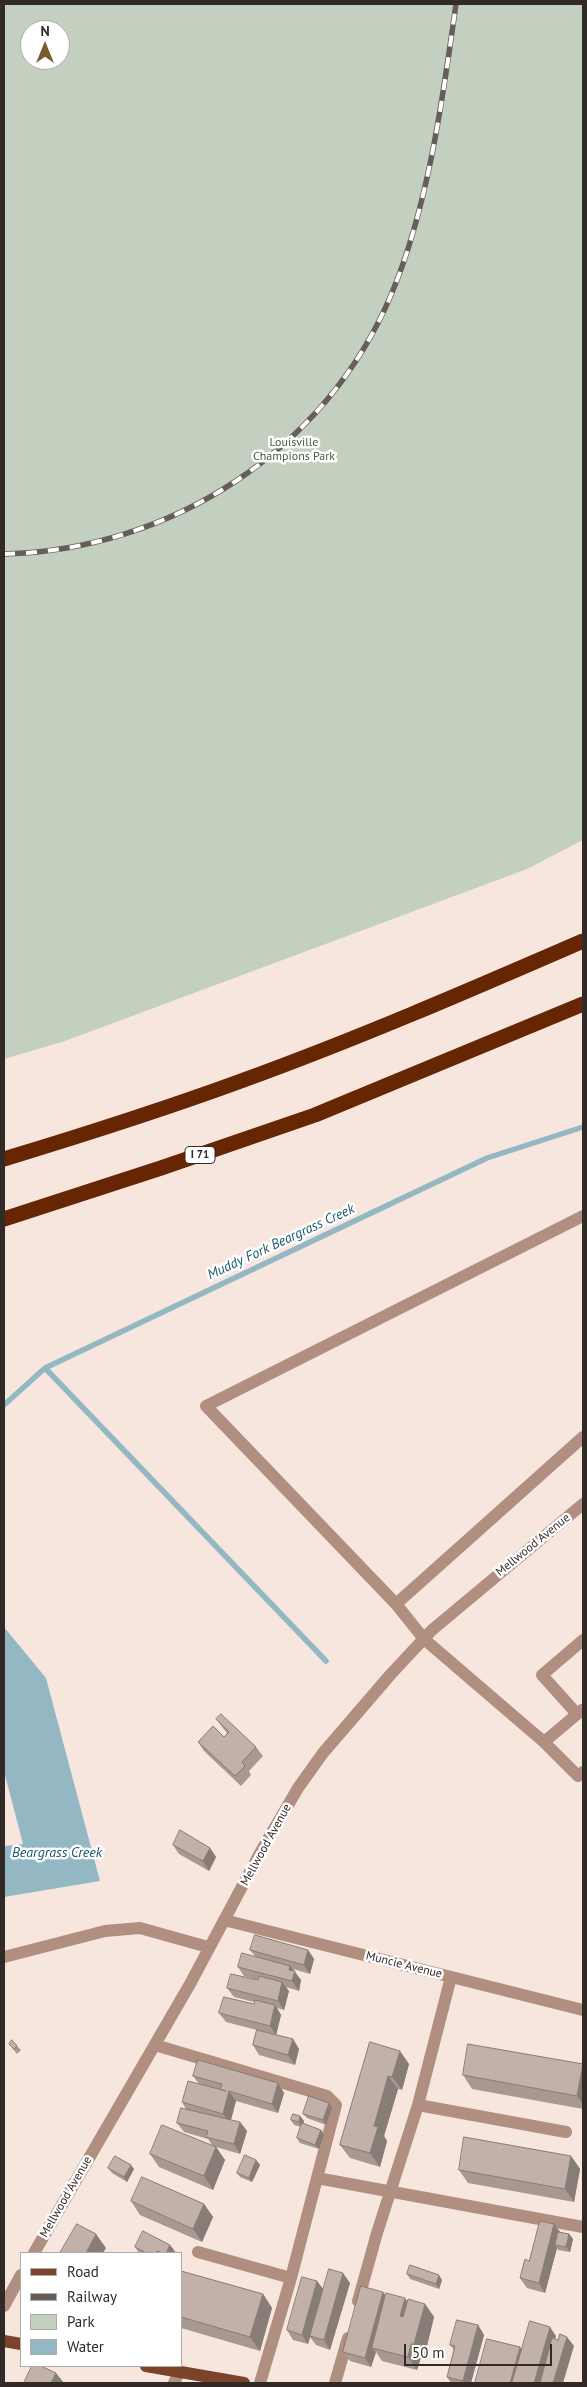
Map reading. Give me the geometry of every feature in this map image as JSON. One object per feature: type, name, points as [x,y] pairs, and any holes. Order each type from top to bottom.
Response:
[{"type":"highway","points":[[4,1160],[214,1090],[358,1036],[474,989],[583,940]]},
{"type":"highway","name":"I 71","points":[[4,1218],[180,1162],[315,1115],[583,1004]]},
{"type":"main road","points":[[4,2341],[20,2344]]},
{"type":"main road","points":[[149,2367],[177,2377],[244,2383]]},
{"type":"street","points":[[583,1216],[206,1406],[396,1604],[424,1639],[544,1742],[578,1776],[583,1772]]},
{"type":"street","points":[[396,1604],[583,1437]]},
{"type":"street","name":"Mellwood Avenue","points":[[35,2252],[155,2046],[190,1984],[208,1947],[298,1788],[323,1753],[424,1639],[476,1592],[583,1504]]},
{"type":"street","points":[[544,1742],[580,1712],[542,1675],[583,1640]]},
{"type":"street","name":"Muncie Avenue","points":[[224,1920],[583,2010]]},
{"type":"street","points":[[4,1957],[105,1931],[140,1928],[208,1947]]},
{"type":"street","points":[[335,2383],[390,2193],[418,2106],[451,1977]]},
{"type":"street","points":[[155,2046],[326,2096],[336,2106],[291,2278],[260,2383]]},
{"type":"street","points":[[418,2106],[566,2132]]},
{"type":"street","points":[[317,2178],[390,2193],[583,2227]]},
{"type":"street","points":[[198,2252],[291,2278]]},
{"type":"street","points":[[4,2306],[20,2277]]},
{"type":"green space","name":"Louisville Champions Park","points":[[4,4],[583,4],[583,840],[527,869],[65,1041],[4,1059]]},
{"type":"water","name":"Beargrass Creek","points":[[4,1627],[46,1678],[100,1881],[4,1897],[4,1846],[23,1844],[4,1771]]},
{"type":"building","points":[[221,1714],[256,1747],[242,1762],[245,1766],[235,1776],[198,1742],[213,1726],[224,1737],[229,1732],[216,1719]]},
{"type":"building","points":[[180,1830],[210,1848],[203,1861],[173,1845]]},
{"type":"building","points":[[255,1935],[308,1950],[304,1965],[250,1950]]},
{"type":"building","points":[[242,1953],[290,1966],[289,1970],[295,1971],[292,1981],[238,1967]]},
{"type":"building","points":[[231,1974],[258,1980],[259,1976],[282,1982],[278,2001],[227,1988]]},
{"type":"building","points":[[224,1997],[254,2004],[255,2000],[275,2005],[270,2026],[219,2013]]},
{"type":"building","points":[[257,2030],[293,2039],[288,2055],[253,2045]]},
{"type":"building","points":[[12,2040],[17,2046],[14,2049],[9,2044]]},
{"type":"building","points":[[370,2042],[400,2051],[392,2077],[388,2076],[374,2126],[378,2127],[370,2153],[340,2145]]},
{"type":"building","points":[[468,2044],[583,2064],[577,2096],[463,2075]]},
{"type":"building","points":[[198,2060],[278,2083],[272,2104],[229,2091],[223,2114],[182,2102],[188,2081],[226,2091],[220,2089],[222,2084],[193,2076]]},
{"type":"building","points":[[309,2096],[329,2103],[323,2120],[303,2114]]},
{"type":"building","points":[[181,2108],[240,2122],[234,2144],[206,2137],[208,2131],[177,2123]]},
{"type":"building","points":[[293,2114],[300,2116],[299,2122],[291,2120]]},
{"type":"building","points":[[302,2123],[321,2130],[315,2145],[297,2138]]},
{"type":"building","points":[[162,2125],[216,2147],[204,2176],[150,2154]]},
{"type":"building","points":[[464,2137],[571,2156],[565,2189],[459,2170]]},
{"type":"building","points":[[245,2155],[256,2160],[249,2178],[237,2173]]},
{"type":"building","points":[[115,2156],[131,2165],[124,2177],[108,2168]]},
{"type":"building","points":[[142,2177],[204,2204],[193,2229],[131,2201]]},
{"type":"building","points":[[540,2221],[554,2224],[539,2283],[520,2278],[525,2259],[529,2261]]},
{"type":"building","points":[[77,2224],[96,2234],[87,2252],[61,2252]]},
{"type":"building","points":[[143,2231],[170,2245],[166,2252],[144,2252],[135,2247]]},
{"type":"building","points":[[558,2232],[569,2234],[566,2247],[555,2245]]},
{"type":"building","points":[[410,2265],[439,2275],[436,2284],[407,2274]]},
{"type":"building","points":[[329,2269],[343,2273],[324,2340],[310,2336]]},
{"type":"building","points":[[182,2271],[263,2294],[250,2337],[182,2317]]},
{"type":"building","points":[[302,2277],[317,2281],[302,2335],[287,2330]]},
{"type":"building","points":[[361,2286],[383,2292],[365,2358],[343,2352]]},
{"type":"building","points":[[386,2293],[405,2298],[400,2316],[403,2317],[408,2299],[425,2304],[414,2344],[411,2344],[408,2357],[372,2348]]},
{"type":"building","points":[[457,2320],[478,2325],[463,2381],[447,2377],[455,2346],[450,2345]]},
{"type":"building","points":[[530,2321],[550,2327],[534,2383],[512,2383]]},
{"type":"building","points":[[560,2334],[567,2337],[553,2383],[540,2383],[552,2338],[558,2340]]},
{"type":"building","points":[[487,2339],[520,2347],[510,2383],[475,2383]]},
{"type":"building","points":[[32,2367],[43,2367],[56,2373],[51,2383],[24,2383]]},
{"type":"waterway","name":"Muddy Fork Beargrass Creek","points":[[4,1405],[45,1368],[487,1158],[583,1127]]},
{"type":"waterway","points":[[45,1368],[326,1661]]},
{"type":"railway","points":[[4,554],[66,548],[126,534],[183,511],[236,481],[284,444],[327,400],[363,350],[391,295],[404,261],[415,226],[432,152],[446,76],[456,4]]}]
